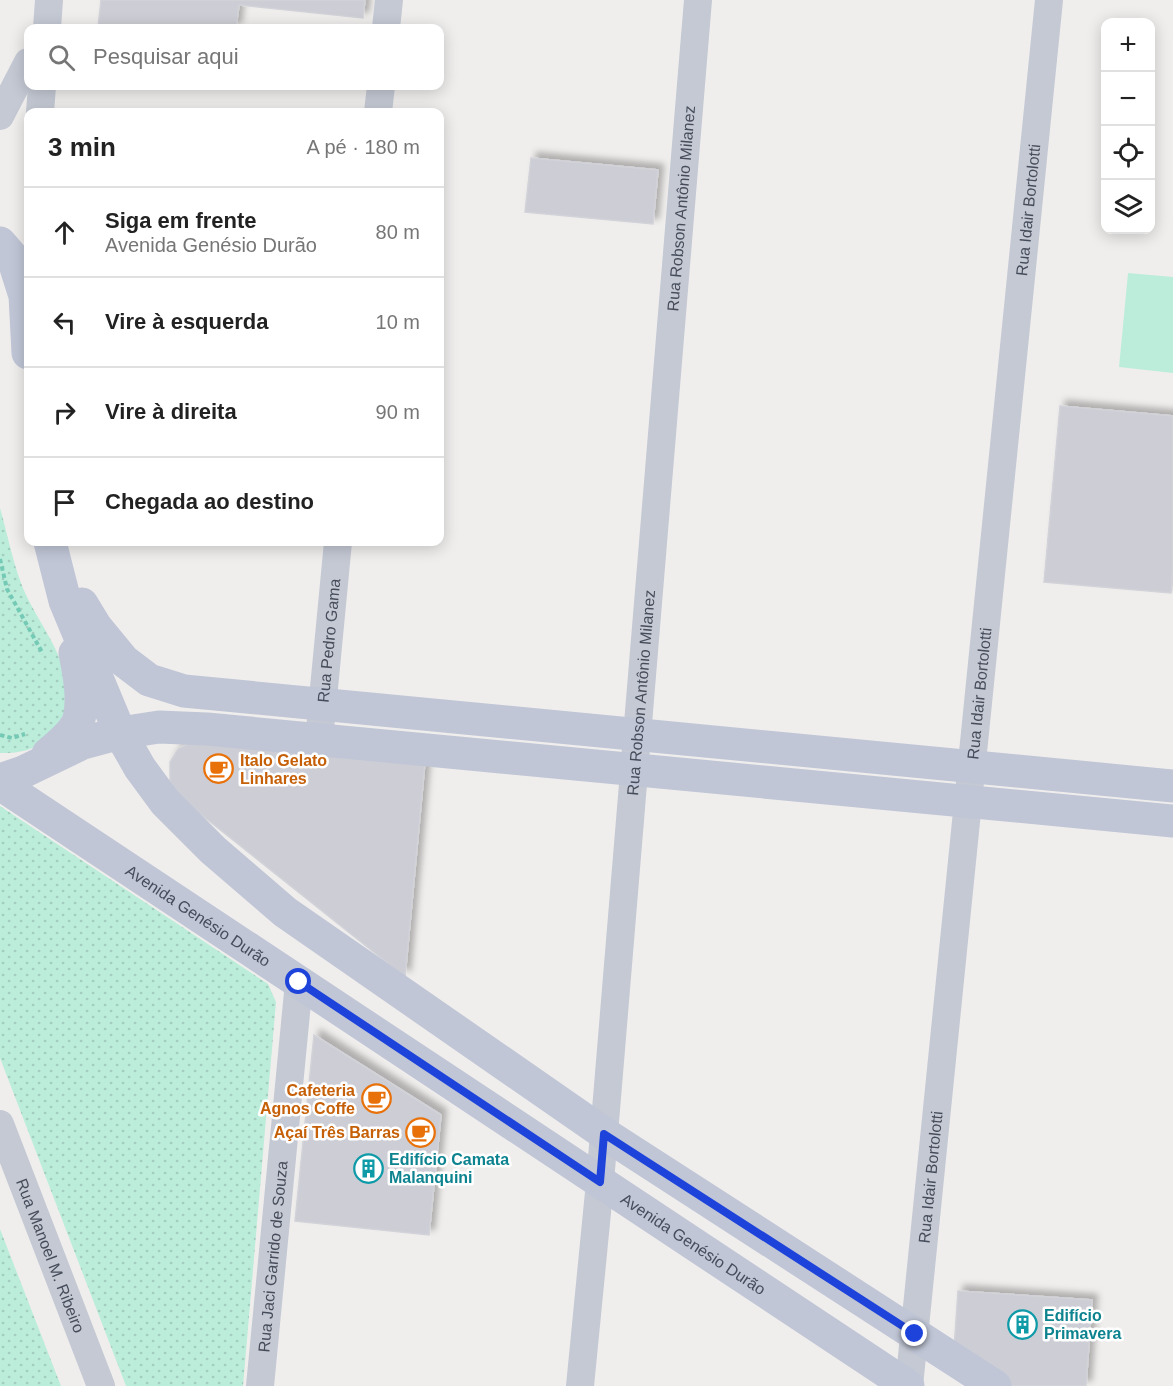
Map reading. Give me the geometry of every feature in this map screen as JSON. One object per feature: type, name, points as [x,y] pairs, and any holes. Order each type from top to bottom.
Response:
[{"type":"main road","points":[[0,243],[13,258],[24,293]]},
{"type":"main road","points":[[53,553],[96,627],[124,661],[150,680],[184,691],[1173,786]]},
{"type":"main road","points":[[33,767],[66,739],[78,720],[81,692],[65,602],[53,553]]},
{"type":"main road","points":[[65,602],[120,733],[165,802],[213,850],[285,912],[604,1134],[995,1386]]},
{"type":"main road","name":"Avenida Genésio Durão","points":[[0,782],[83,743],[120,733],[159,728],[207,729],[1173,821]]},
{"type":"main road","name":"Avenida Genésio Durão","points":[[0,782],[909,1386]]},
{"type":"street","points":[[386,24],[389,0]]},
{"type":"street","name":"Rua Robson Antônio Milanez","points":[[580,1386],[600,1182],[698,0]]},
{"type":"street","name":"Rua Idair Bortolotti","points":[[909,1386],[1048,0]]},
{"type":"street","points":[[0,116],[24,70]]},
{"type":"street","points":[[40,108],[42,90]]},
{"type":"street","points":[[378,108],[381,90]]},
{"type":"street","name":"Rua Pedro Gama","points":[[319,740],[338,546]]},
{"type":"street","name":"Rua Jaci Garrido de Souza","points":[[260,1386],[299,982]]},
{"type":"street","name":"Rua Manoel M. Ribeiro","points":[[0,1124],[101,1386]]},
{"type":"path","points":[[0,559],[7,589],[42,651],[45,661]]},
{"type":"path","points":[[0,735],[12,738],[33,731]]},
{"type":"green space","points":[[1128,273],[1173,277],[1173,373],[1119,367]]},
{"type":"green space","points":[[0,508],[21,583],[61,661],[67,695],[63,717],[51,736],[39,745],[24,751],[8,753],[0,753]]},
{"type":"green space","points":[[0,806],[268,984],[276,1002],[243,1386],[126,1386],[0,1058]]},
{"type":"green space","points":[[0,1229],[61,1386],[0,1386]]},
{"type":"building","points":[[101,0],[365,0],[363,18],[239,5],[237,24],[98,24]]},
{"type":"building","points":[[531,158],[658,170],[653,224],[525,212]]},
{"type":"building","points":[[1060,406],[1173,416],[1171,593],[1044,582]]},
{"type":"building","points":[[194,741],[425,762],[405,977],[179,797],[170,781],[170,762],[178,749]]},
{"type":"building","name":"Edifício Camata Malanquini","points":[[314,1035],[441,1115],[429,1235],[295,1221]]},
{"type":"building","name":"Edifício Primavera","points":[[958,1291],[1092,1300],[1086,1386],[1011,1386],[954,1349]]},
{"type":"place","name":"Italo Gelato Linhares","points":[[219,769]]},
{"type":"place","name":"Cafeteria Agnos Coffe","points":[[376,1099]]},
{"type":"place","name":"Açaí Três Barras","points":[[421,1132]]},
{"type":"place","name":"Edifício Camata Malanquini","points":[[368,1168]]},
{"type":"place","name":"Edifício Primavera","points":[[1023,1324]]},
{"type":"route","points":[[299,982],[600,1182],[604,1134],[915,1334]]}]
